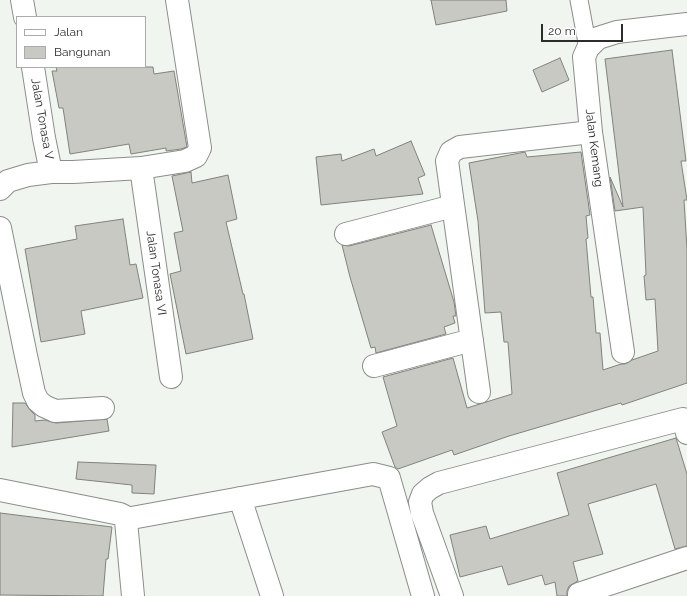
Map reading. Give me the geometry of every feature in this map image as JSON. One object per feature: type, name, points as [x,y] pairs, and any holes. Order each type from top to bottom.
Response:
[{"type":"street","points":[[22,0],[25,16]]},
{"type":"street","points":[[0,188],[8,181],[28,175],[51,172],[141,168],[185,162],[196,156],[200,148],[177,0]]},
{"type":"street","points":[[588,48],[598,38],[617,32],[687,24]]},
{"type":"street","name":"Jalan Kemang","points":[[588,48],[584,57],[591,132],[623,352]]},
{"type":"street","name":"Jalan Tonasa V","points":[[33,68],[51,172]]},
{"type":"street","points":[[479,392],[447,161],[451,152],[460,147],[591,132]]},
{"type":"street","name":"Jalan Tonasa VI","points":[[141,168],[170,377]]},
{"type":"street","points":[[346,234],[453,206]]},
{"type":"street","points":[[0,228],[34,393],[38,401],[44,406],[55,411],[103,408]]},
{"type":"street","points":[[374,366],[472,340]]},
{"type":"street","points":[[452,596],[422,513],[420,502],[423,494],[430,488],[439,483],[686,424]]},
{"type":"street","points":[[126,519],[372,474],[389,478],[423,596]]},
{"type":"street","points":[[0,490],[124,516],[126,519],[133,596]]},
{"type":"street","points":[[240,498],[272,596]]},
{"type":"street","points":[[576,595],[687,558]]},
{"type":"lane","points":[[579,0],[588,48]]},
{"type":"building","points":[[431,0],[506,0],[507,11],[436,25]]},
{"type":"building","points":[[672,50],[686,161],[681,161],[687,200],[684,200],[687,249],[687,383],[622,405],[621,403],[509,436],[454,455],[452,450],[398,469],[395,467],[382,432],[397,426],[383,377],[453,358],[467,408],[512,394],[508,342],[504,342],[501,312],[485,313],[478,221],[469,163],[525,152],[527,157],[581,152],[590,215],[586,216],[588,238],[586,239],[591,297],[593,297],[596,333],[600,333],[603,370],[625,364],[658,351],[655,299],[646,300],[644,276],[646,275],[643,207],[615,211],[610,177],[623,207],[605,59]]},
{"type":"building","points":[[560,58],[569,80],[542,92],[533,70]]},
{"type":"building","points":[[153,67],[154,74],[174,71],[187,147],[166,151],[166,148],[131,154],[129,144],[70,154],[63,108],[59,108],[52,71],[57,71],[56,68]]},
{"type":"building","points":[[411,141],[425,175],[418,178],[423,194],[321,205],[316,157],[341,154],[342,161],[374,149],[376,156]]},
{"type":"building","points":[[191,172],[192,183],[228,175],[237,219],[226,222],[244,294],[253,339],[186,354],[170,274],[181,271],[174,233],[183,231],[172,176]]},
{"type":"building","points":[[123,219],[130,265],[136,264],[143,298],[81,311],[85,334],[41,342],[25,249],[77,239],[75,226]]},
{"type":"building","points":[[431,225],[454,302],[456,316],[453,316],[455,323],[444,327],[446,334],[376,353],[375,347],[371,348],[342,245],[349,246]]},
{"type":"building","points":[[13,403],[25,403],[35,415],[35,421],[45,420],[56,423],[107,419],[109,431],[12,447]]},
{"type":"building","points":[[676,438],[687,474],[687,546],[675,549],[656,484],[588,504],[603,554],[573,562],[578,581],[569,586],[567,596],[557,596],[555,582],[545,585],[542,575],[508,585],[502,566],[460,577],[450,535],[486,526],[490,539],[569,515],[557,473]]},
{"type":"building","points":[[78,462],[156,465],[154,494],[132,493],[132,485],[76,479]]},
{"type":"building","points":[[0,513],[112,527],[108,559],[106,559],[103,596],[0,595]]}]
